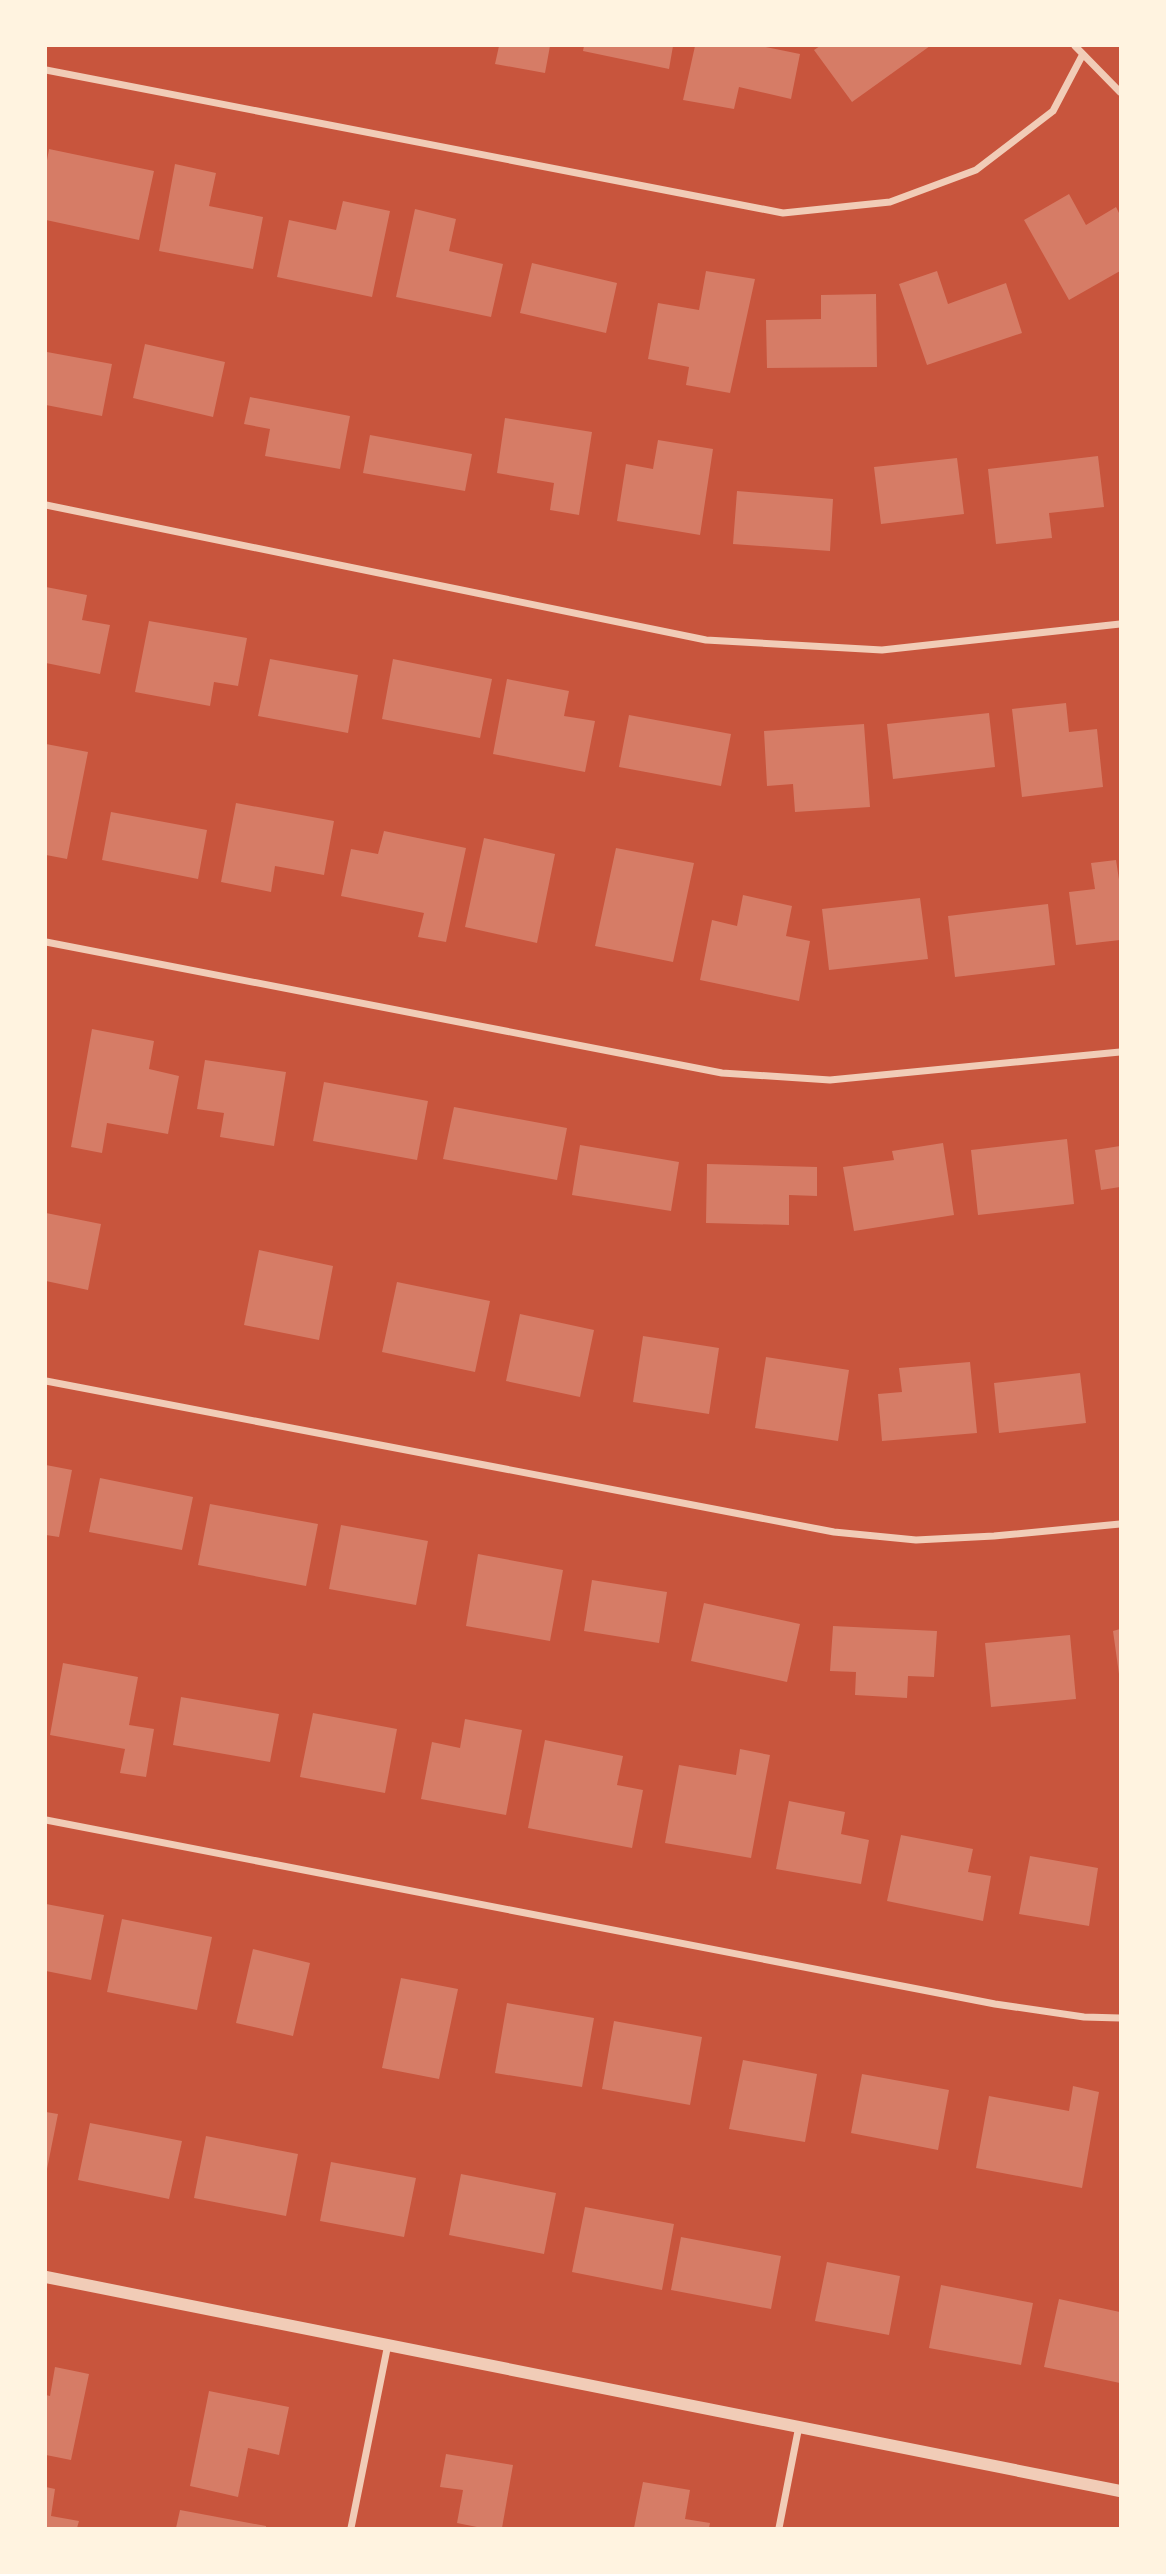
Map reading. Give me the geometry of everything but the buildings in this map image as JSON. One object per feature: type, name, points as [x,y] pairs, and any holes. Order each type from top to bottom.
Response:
[{"type":"street","points":[[1074,46],[1121,92]]},
{"type":"street","points":[[46,70],[783,213],[890,202],[976,170],[1053,111],[1083,54]]},
{"type":"street","points":[[46,505],[706,640],[881,650],[1121,624]]},
{"type":"street","points":[[46,942],[722,1073],[830,1080],[1121,1052]]},
{"type":"street","points":[[46,1381],[834,1532],[916,1540],[1121,1524]]},
{"type":"street","points":[[46,1820],[995,2004],[1084,2017],[1121,2018]]},
{"type":"street","points":[[46,2277],[1121,2491]]},
{"type":"street","points":[[351,2529],[388,2344]]},
{"type":"street","points":[[779,2529],[799,2425]]}]
